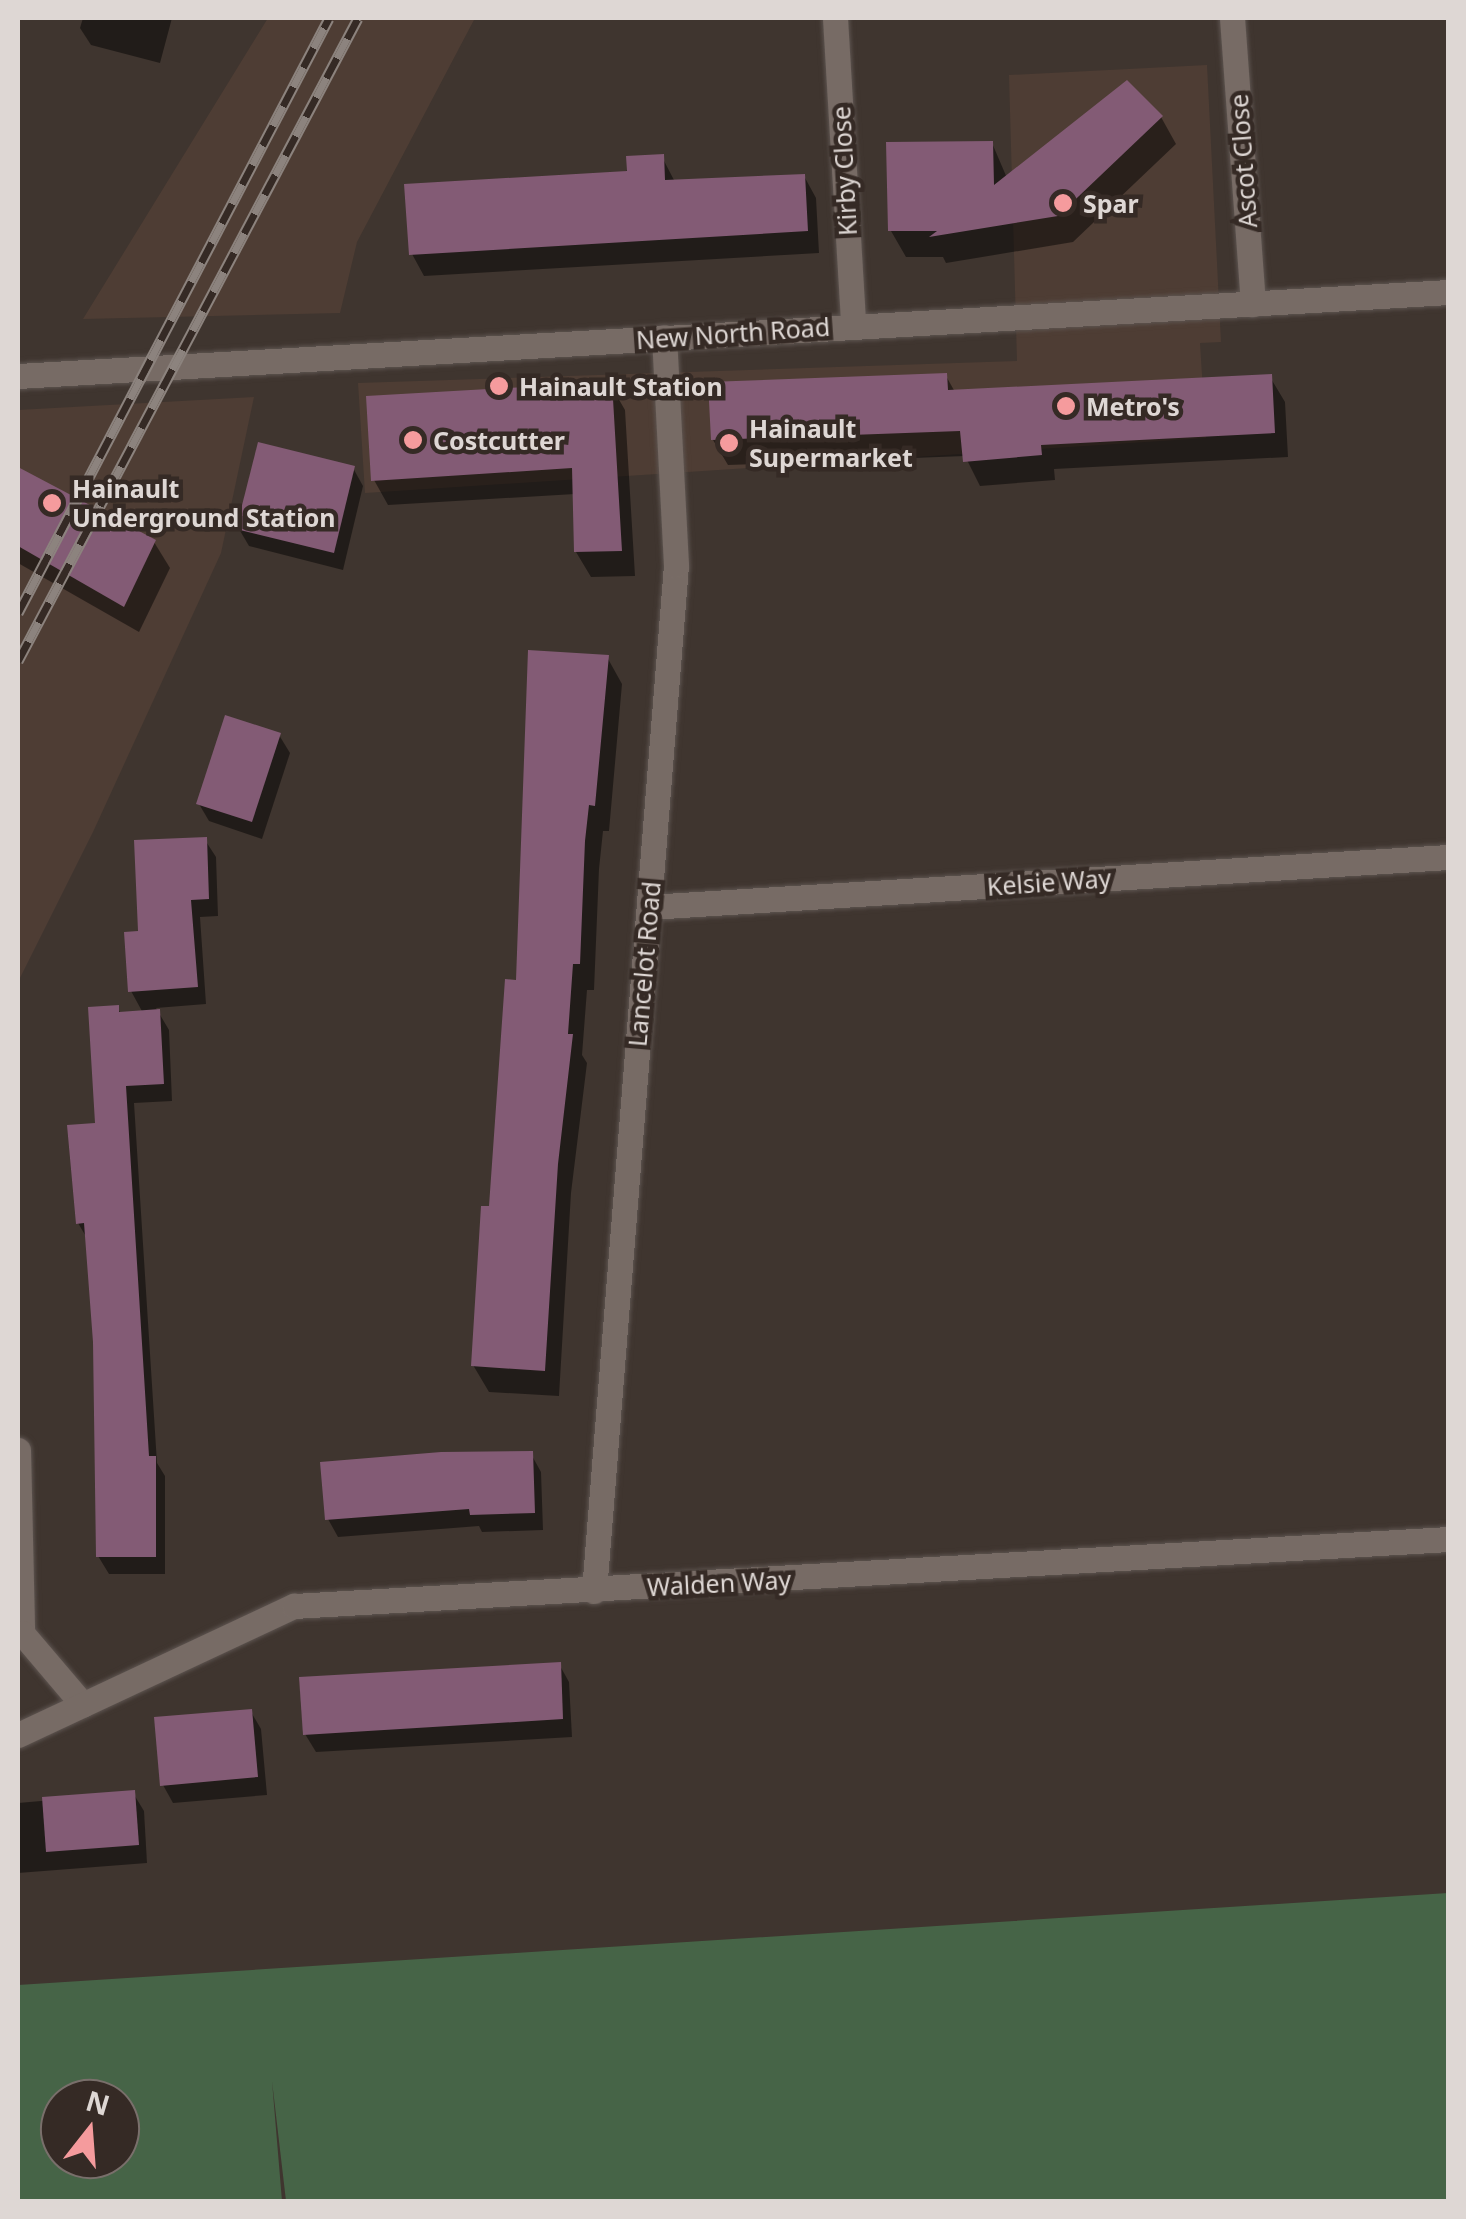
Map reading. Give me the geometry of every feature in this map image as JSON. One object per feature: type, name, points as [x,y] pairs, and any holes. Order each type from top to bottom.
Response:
[{"type":"street","name":"Kirby Close","points":[[835,18],[852,325]]},
{"type":"street","name":"Ascot Close","points":[[1232,18],[1253,304]]},
{"type":"street","name":"New North Road","points":[[18,376],[1448,292]]},
{"type":"street","name":"Lancelot Road","points":[[594,1590],[676,565],[664,337]]},
{"type":"street","name":"Kelsie Way","points":[[649,907],[1448,857]]},
{"type":"street","points":[[18,1450],[22,1633],[82,1704]]},
{"type":"street","name":"Walden Way","points":[[18,1735],[294,1606],[1448,1539]]},
{"type":"shaded area","points":[[268,18],[475,18],[357,242],[340,313],[83,319]]},
{"type":"shaded area","points":[[1207,65],[1221,342],[1200,343],[1206,438],[365,493],[358,383],[1017,361],[1009,75]]},
{"type":"shaded area","points":[[254,397],[221,553],[93,832],[18,982],[18,410]]},
{"type":"green space","points":[[1448,1893],[1448,2201],[286,2201],[272,2081],[282,2201],[18,2201],[18,1985]]},
{"type":"building","points":[[1127,80],[1163,116],[1058,216],[929,237],[937,231],[888,231],[886,142],[993,141],[994,185]]},
{"type":"building","points":[[664,154],[665,180],[805,174],[808,231],[409,255],[404,184],[627,171],[626,156]]},
{"type":"building","points":[[947,373],[948,390],[1272,374],[1275,433],[1041,445],[1042,455],[963,462],[960,431],[711,440],[708,382]]},
{"type":"building","points":[[612,382],[622,551],[574,552],[572,468],[371,481],[366,396]]},
{"type":"building","points":[[258,442],[355,466],[334,553],[236,529]]},
{"type":"building","name":"Hainault Underground Station","points":[[18,467],[156,540],[124,607],[18,546]]},
{"type":"building","points":[[528,650],[609,655],[595,806],[589,805],[585,841],[580,964],[573,964],[568,1034],[573,1034],[558,1164],[545,1371],[471,1366],[481,1206],[489,1206],[505,979],[516,980]]},
{"type":"building","points":[[225,715],[281,733],[252,822],[196,804]]},
{"type":"building","points":[[207,837],[209,899],[191,900],[198,987],[128,992],[124,932],[138,931],[134,840]]},
{"type":"building","points":[[119,1005],[119,1012],[160,1009],[164,1084],[126,1086],[149,1456],[156,1456],[156,1557],[96,1557],[93,1342],[84,1223],[76,1224],[67,1125],[95,1123],[88,1007]]},
{"type":"building","points":[[533,1451],[535,1513],[470,1515],[469,1509],[325,1520],[320,1462],[441,1452]]},
{"type":"building","points":[[561,1662],[563,1719],[303,1735],[299,1677]]},
{"type":"building","points":[[252,1709],[258,1777],[160,1786],[154,1717]]},
{"type":"building","points":[[135,1790],[139,1845],[46,1852],[42,1797]]},
{"type":"railway","points":[[18,613],[329,18]]},
{"type":"railway","points":[[18,661],[358,18]]},
{"type":"place","name":"Spar","points":[[1063,203]]},
{"type":"place","name":"Hainault Station","points":[[499,386]]},
{"type":"place","name":"Metro's","points":[[1066,406]]},
{"type":"place","name":"Costcutter","points":[[413,440]]},
{"type":"place","name":"Hainault Supermarket","points":[[729,443]]},
{"type":"place","name":"Hainault Underground Station","points":[[52,503]]}]
